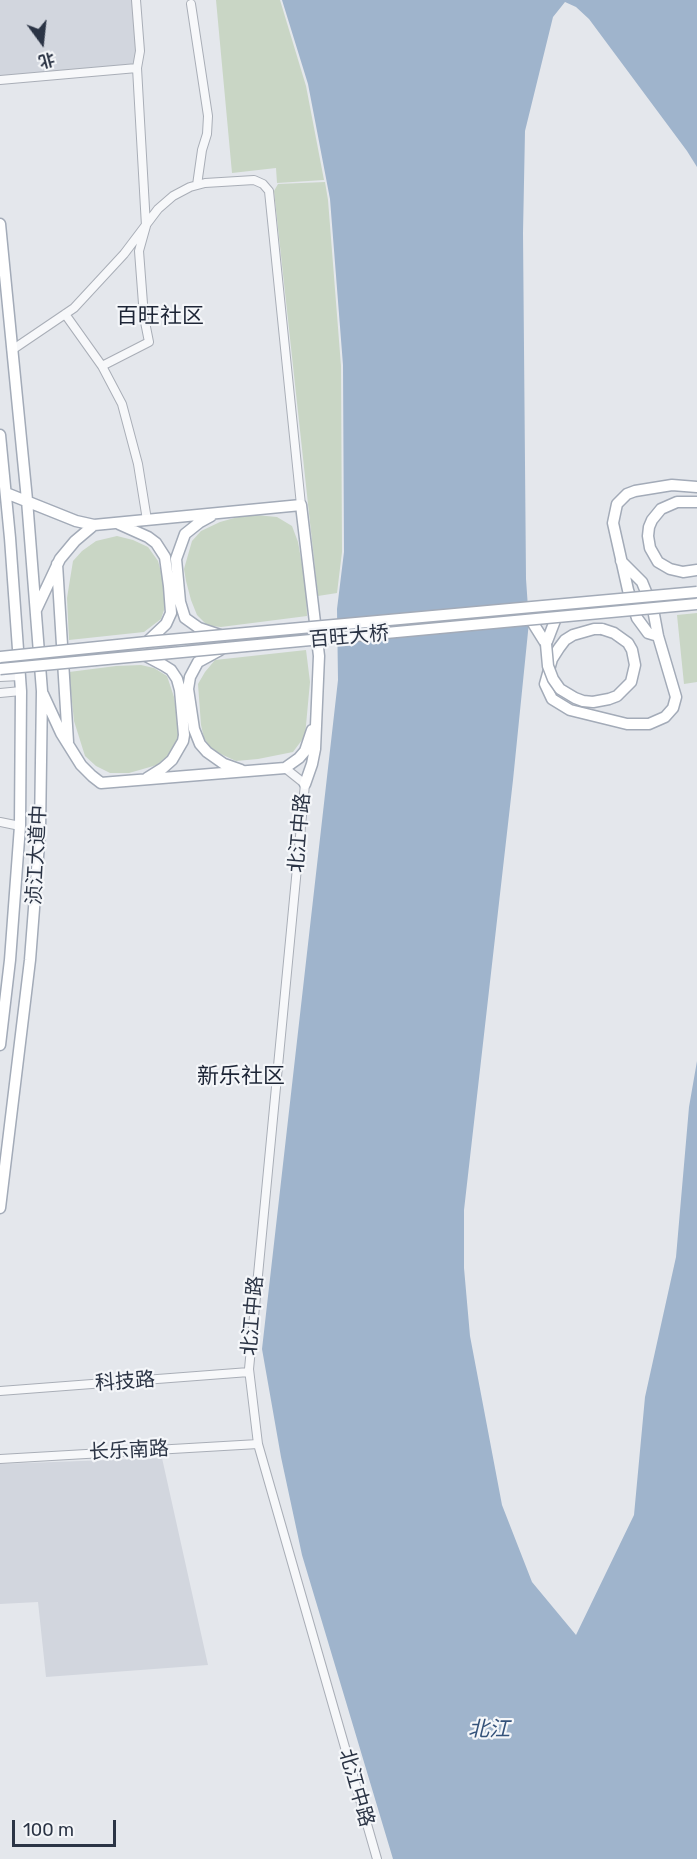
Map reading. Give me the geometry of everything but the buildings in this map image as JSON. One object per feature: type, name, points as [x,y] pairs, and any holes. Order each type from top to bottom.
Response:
[{"type":"main road","name":"浈江大道中","points":[[0,224],[27,500],[42,691],[40,831],[30,960],[3,1159],[0,1208]]},
{"type":"main road","points":[[0,351],[12,350]]},
{"type":"main road","name":"浈江大道中","points":[[0,435],[6,493],[4,520],[10,538],[21,691],[20,826],[10,960],[0,1045]]},
{"type":"main road","points":[[658,636],[648,633],[637,618],[628,590],[613,523],[617,504],[635,491],[672,485],[697,487]]},
{"type":"main road","points":[[6,493],[76,521],[94,525],[301,505],[318,639],[319,690],[314,756],[305,784]]},
{"type":"main road","points":[[697,502],[677,502],[661,509],[649,527],[650,548],[658,562],[670,569],[683,572],[697,570]]},
{"type":"main road","points":[[147,642],[166,624],[171,613],[171,560],[185,534],[200,522],[220,513]]},
{"type":"main road","points":[[116,523],[135,530],[156,543],[171,560],[185,618],[199,628],[220,635]]},
{"type":"main road","points":[[36,610],[57,564],[75,541],[94,525]]},
{"type":"main road","points":[[10,538],[30,537]]},
{"type":"main road","points":[[556,618],[546,644],[548,666],[553,679],[560,689],[574,698],[593,702],[617,696],[631,682],[635,665],[628,643],[614,633],[602,629],[580,632],[565,640],[552,659],[547,674],[545,684],[552,699],[570,710],[627,724],[649,724],[659,721],[669,713],[675,703],[675,689],[658,636],[653,609],[642,582],[621,561]]},
{"type":"main road","points":[[57,564],[69,745]]},
{"type":"main road","name":"百旺大桥","points":[[0,657],[697,592]]},
{"type":"main road","name":"百旺大桥","points":[[0,669],[697,604]]},
{"type":"main road","points":[[531,620],[546,644]]},
{"type":"main road","points":[[222,649],[198,662],[191,673],[188,689],[194,729],[197,739],[207,753],[224,764],[244,772]]},
{"type":"main road","points":[[144,780],[172,760],[184,735],[177,679],[171,670],[157,660],[146,656]]},
{"type":"main road","points":[[42,691],[81,765],[101,783],[285,768],[305,751],[316,714]]},
{"type":"street","points":[[102,366],[149,342],[144,317],[140,251],[146,226],[137,68],[140,51],[136,0]]},
{"type":"street","points":[[190,4],[208,116],[207,134],[202,150],[197,185]]},
{"type":"street","points":[[0,80],[137,68]]},
{"type":"street","points":[[12,350],[74,308],[111,268],[158,209],[173,196],[190,186],[205,183],[254,180],[263,184],[269,191],[301,505]]},
{"type":"street","points":[[65,314],[102,366],[122,404],[138,464],[147,520]]},
{"type":"street","points":[[0,677],[20,676]]},
{"type":"street","points":[[0,693],[21,691]]},
{"type":"street","name":"北江中路","points":[[285,768],[305,784],[257,1268],[249,1372],[258,1444],[377,1859]]},
{"type":"street","points":[[0,822],[20,826]]},
{"type":"street","name":"科技路","points":[[0,1391],[249,1372]]},
{"type":"street","name":"长乐南路","points":[[0,1459],[258,1444]]},
{"type":"shaded area","points":[[0,0],[134,0],[138,51],[135,67],[0,78]]},
{"type":"shaded area","points":[[162,1458],[208,1665],[46,1677],[38,1602],[0,1604],[0,1464]]},
{"type":"green space","points":[[216,0],[280,0],[306,86],[324,180],[277,183],[276,168],[232,173]]},
{"type":"green space","points":[[325,182],[341,366],[342,552],[337,593],[318,596],[274,191],[278,184]]},
{"type":"green space","points":[[256,515],[277,517],[292,526],[298,542],[306,587],[307,616],[221,627],[206,624],[197,615],[186,581],[184,569],[192,541],[201,531],[220,522]]},
{"type":"green space","points":[[117,536],[148,547],[158,561],[165,596],[161,619],[144,632],[69,640],[67,598],[73,561],[96,541]]},
{"type":"green space","points":[[697,613],[697,682],[684,684],[677,615]]},
{"type":"green space","points":[[306,650],[310,682],[305,736],[293,752],[236,761],[212,750],[204,738],[201,725],[198,684],[215,660]]},
{"type":"green space","points":[[141,665],[154,668],[167,676],[174,697],[180,738],[168,756],[157,765],[129,773],[110,773],[96,766],[85,756],[74,721],[69,672]]},
{"type":"water","name":"北江","points":[[282,0],[697,0],[697,167],[589,19],[576,7],[565,2],[553,17],[525,131],[523,233],[526,579],[529,622],[464,1210],[464,1268],[470,1336],[502,1505],[532,1582],[576,1635],[634,1515],[645,1397],[676,1257],[689,1107],[697,1061],[697,1859],[393,1859],[302,1555],[281,1457],[262,1349],[338,680],[337,609],[344,552],[343,365],[330,199],[308,84]]},
{"type":"district","name":"百旺社区","points":[[160,317]]},
{"type":"district","name":"新乐社区","points":[[241,1077]]}]
